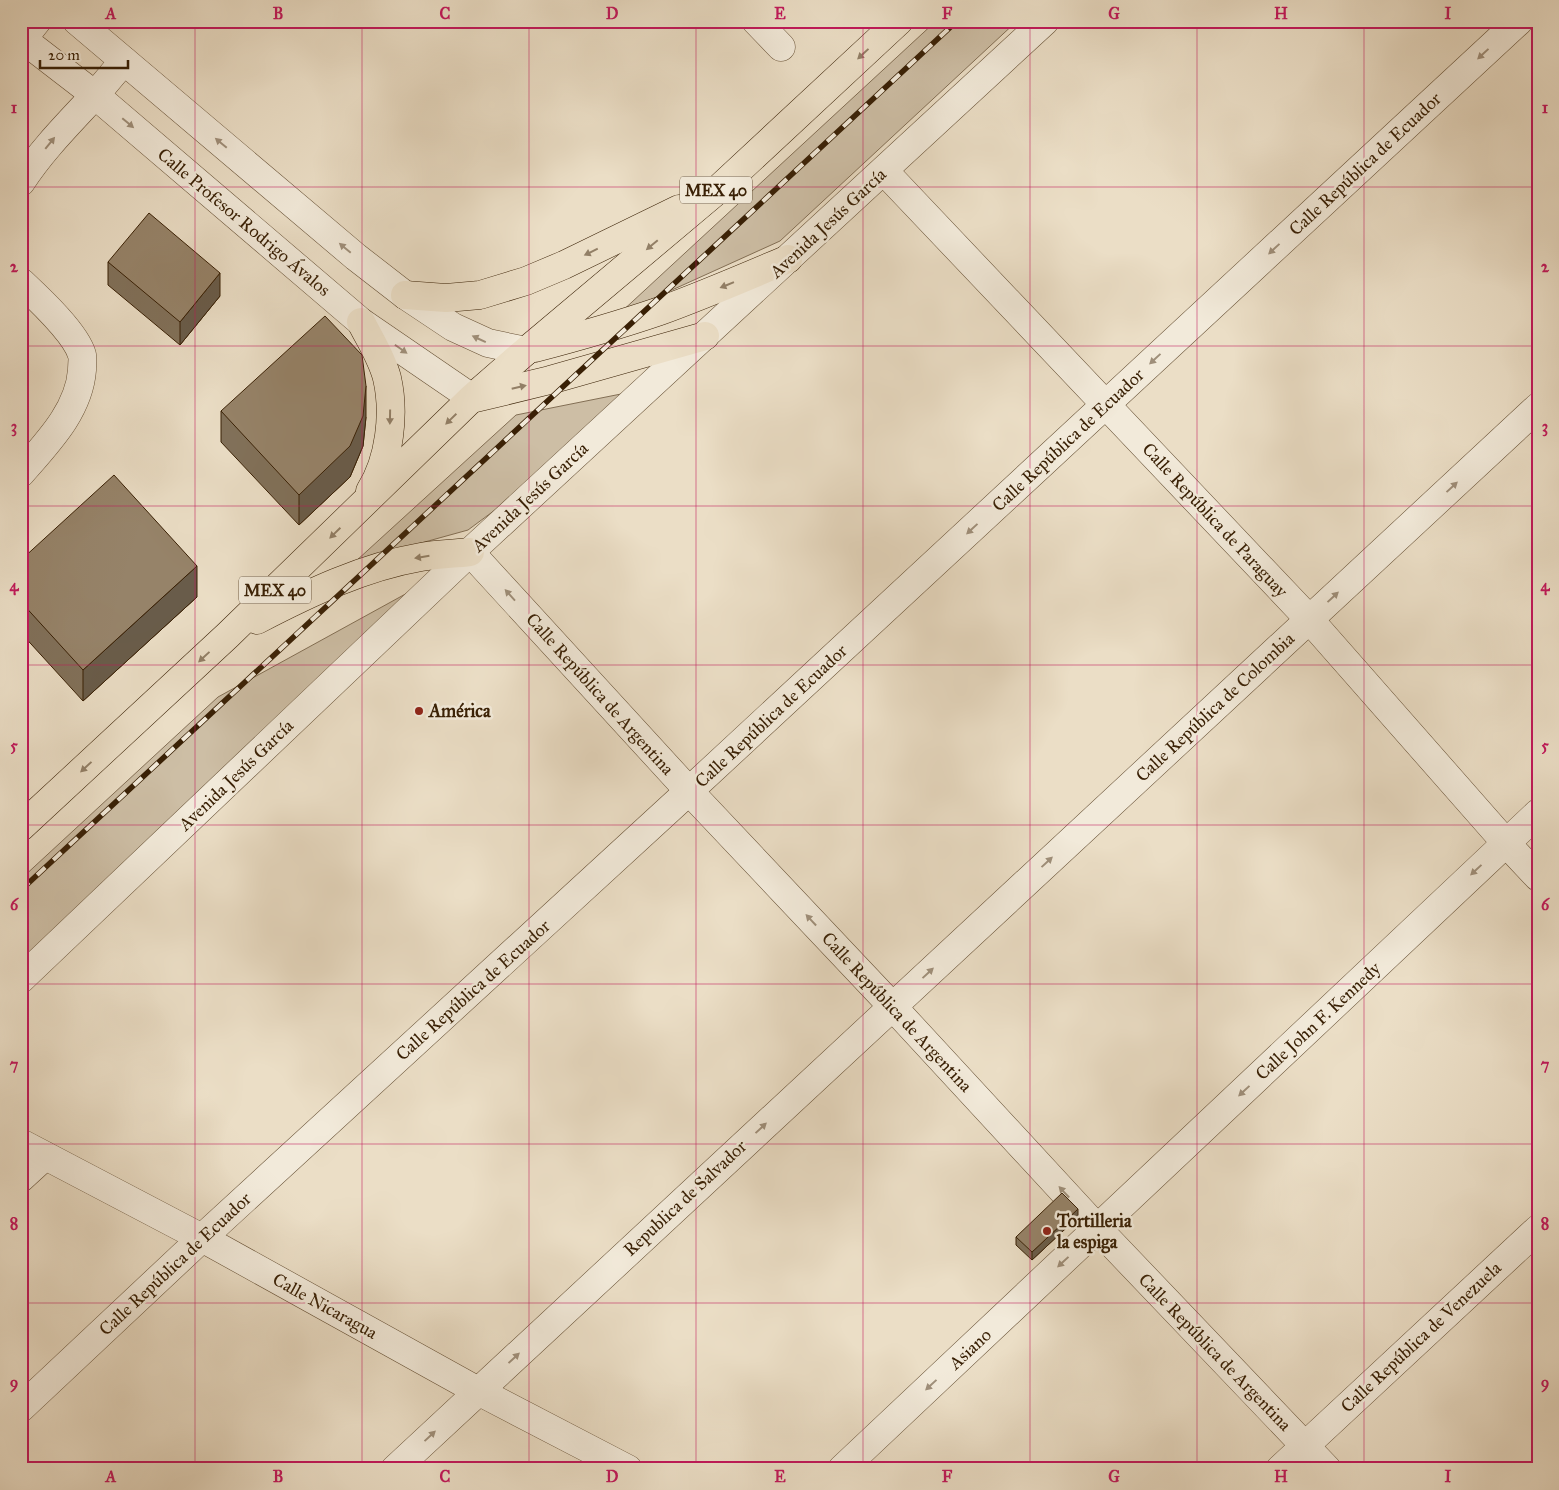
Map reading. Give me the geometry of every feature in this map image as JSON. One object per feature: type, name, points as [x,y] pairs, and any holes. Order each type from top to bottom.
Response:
[{"type":"main road","name":"MEX 40","points":[[21,828],[228,635],[357,512],[472,398],[714,193],[899,21]]},
{"type":"main road","points":[[405,295],[446,298],[480,295],[526,280],[564,265],[714,193]]},
{"type":"main road","points":[[526,351],[659,311],[788,259]]},
{"type":"main road","points":[[357,512],[377,481],[385,459],[390,434],[387,378],[362,322]]},
{"type":"main road","points":[[472,398],[550,380],[705,336]]},
{"type":"main road","points":[[228,635],[296,600],[345,578],[422,556],[470,552]]},
{"type":"street","points":[[77,21],[356,257],[405,295],[453,327],[488,343],[526,351]]},
{"type":"street","points":[[756,21],[781,47]]},
{"type":"street","name":"Avenida Jesús García","points":[[21,978],[470,552],[1045,21]]},
{"type":"street","name":"Calle República de Ecuador","points":[[21,1408],[202,1238],[690,791],[1518,21]]},
{"type":"street","points":[[1528,21],[1538,32]]},
{"type":"street","name":"Calle Profesor Rodrigo Ávalos","points":[[25,35],[362,322],[472,398]]},
{"type":"street","points":[[21,182],[58,133],[124,61]]},
{"type":"street","name":"Calle República de Paraguay","points":[[884,171],[1309,619],[1538,877]]},
{"type":"street","points":[[21,282],[71,334],[83,355],[81,380],[72,408],[48,442],[21,473]]},
{"type":"street","name":"Calle República de Colombia","points":[[892,1006],[1538,407]]},
{"type":"street","name":"Calle República de Argentina","points":[[470,552],[1098,1229],[1327,1469]]},
{"type":"street","name":"Calle John F. Kennedy","points":[[1098,1229],[1538,814]]},
{"type":"street","name":"Republica de Salvador","points":[[395,1469],[892,1006]]},
{"type":"street","name":"Calle Nicaragua","points":[[21,1143],[202,1238],[478,1391],[628,1469]]},
{"type":"street","points":[[21,1178],[45,1156]]},
{"type":"street","name":"Asiano","points":[[842,1469],[1098,1229]]},
{"type":"street","name":"Calle República de Venezuela","points":[[1280,1469],[1538,1229]]},
{"type":"shaded area","points":[[936,21],[1017,21],[780,241],[619,314]]},
{"type":"shaded area","points":[[621,394],[561,461],[468,530],[356,561],[516,415]]},
{"type":"shaded area","points":[[440,575],[21,968],[21,879],[218,697]]},
{"type":"building","points":[[149,213],[220,273],[180,322],[108,262]]},
{"type":"building","points":[[325,316],[362,355],[366,386],[363,416],[350,446],[299,495],[221,411]]},
{"type":"building","points":[[114,475],[197,566],[83,670],[21,602],[21,560]]},
{"type":"building","name":"Tortilleria la espiga","points":[[1062,1193],[1078,1209],[1032,1252],[1016,1237]]},
{"type":"railway","points":[[21,890],[957,21]]},
{"type":"place","name":"América","points":[[419,711]]},
{"type":"place","name":"Tortilleria la espiga","points":[[1047,1231]]}]
